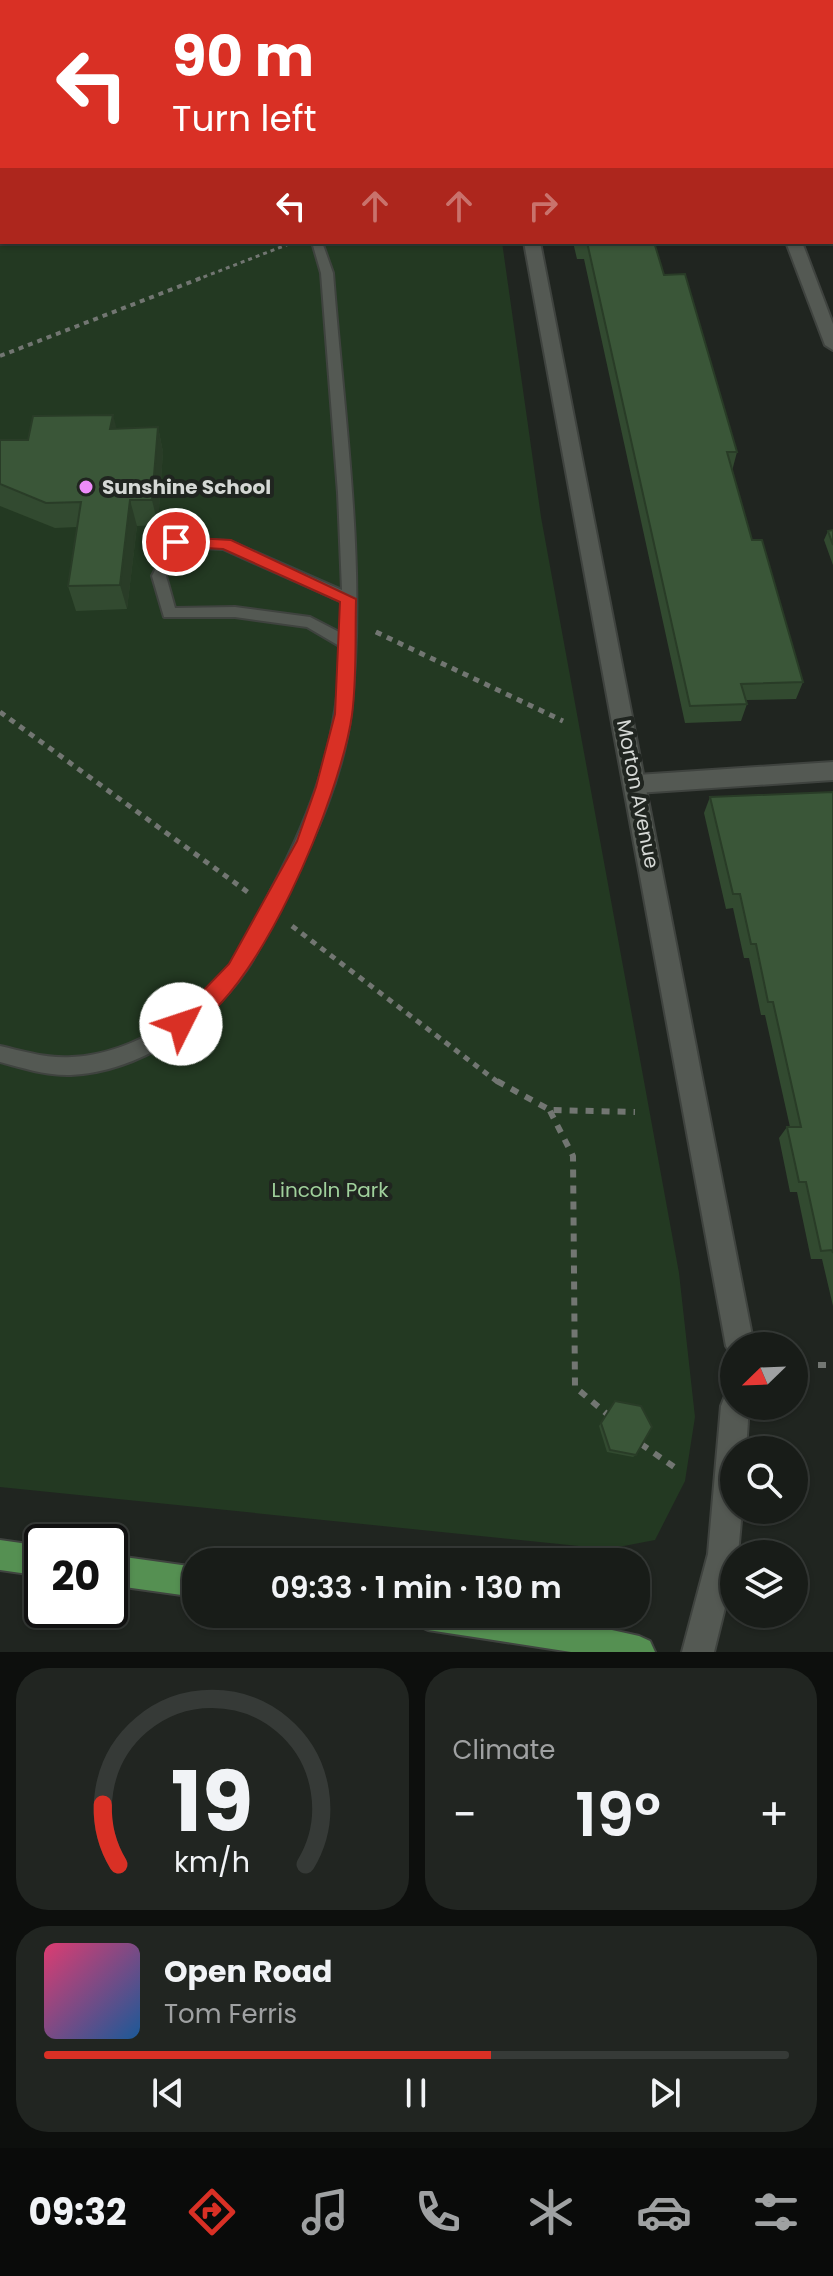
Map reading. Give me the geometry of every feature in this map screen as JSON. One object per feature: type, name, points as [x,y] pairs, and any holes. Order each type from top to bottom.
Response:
[{"type":"main road","points":[[0,1555],[24,1558]]},
{"type":"main road","points":[[128,1573],[182,1580]]},
{"type":"main road","points":[[528,1628],[639,1652]]},
{"type":"street","name":"Morton Avenue","points":[[532,244],[637,784],[737,1332]]},
{"type":"street","points":[[795,244],[833,345]]},
{"type":"street","points":[[637,784],[833,771]]},
{"type":"street","points":[[698,1652],[723,1554],[734,1420]]},
{"type":"lane","points":[[0,1054],[31,1062],[73,1066],[117,1056],[165,1034],[196,1014],[236,970],[306,843],[325,787],[343,714],[350,547],[327,273],[318,244]]},
{"type":"lane","points":[[346,643],[310,622],[235,612],[169,613],[159,576],[176,542],[225,544],[348,599]]},
{"type":"path","points":[[0,356],[290,244]]},
{"type":"path","points":[[347,619],[563,721]]},
{"type":"path","points":[[0,712],[270,909],[511,1092],[550,1110],[635,1112]]},
{"type":"path","points":[[550,1110],[573,1156],[575,1387],[607,1414]]},
{"type":"path","points":[[818,1365],[833,1365]]},
{"type":"path","points":[[641,1444],[677,1469]]},
{"type":"green space","name":"Lincoln Park","points":[[0,244],[502,244],[541,517],[679,1273],[695,1417],[685,1481],[655,1540],[598,1548],[0,1487]]},
{"type":"building","points":[[587,244],[655,244],[664,275],[685,274],[737,452],[727,452],[752,540],[762,540],[803,682],[741,684],[747,704],[690,706]]},
{"type":"building","points":[[113,415],[110,429],[158,427],[152,500],[130,500],[120,585],[68,586],[81,502],[46,503],[0,484],[0,440],[28,440],[33,416]]},
{"type":"building","points":[[833,792],[833,1253],[832,1250],[821,1251],[806,1182],[799,1182],[787,1127],[801,1127],[773,1002],[768,1002],[756,944],[751,944],[740,894],[733,894],[710,797]]},
{"type":"building","points":[[615,1401],[641,1406],[652,1427],[636,1455],[610,1450],[601,1423]]},
{"type":"place","name":"Sunshine School","points":[[86,487]]},
{"type":"route","points":[[176,542],[225,544],[348,599],[343,714],[325,787],[306,843],[236,970],[196,1014],[181,1024]]}]
